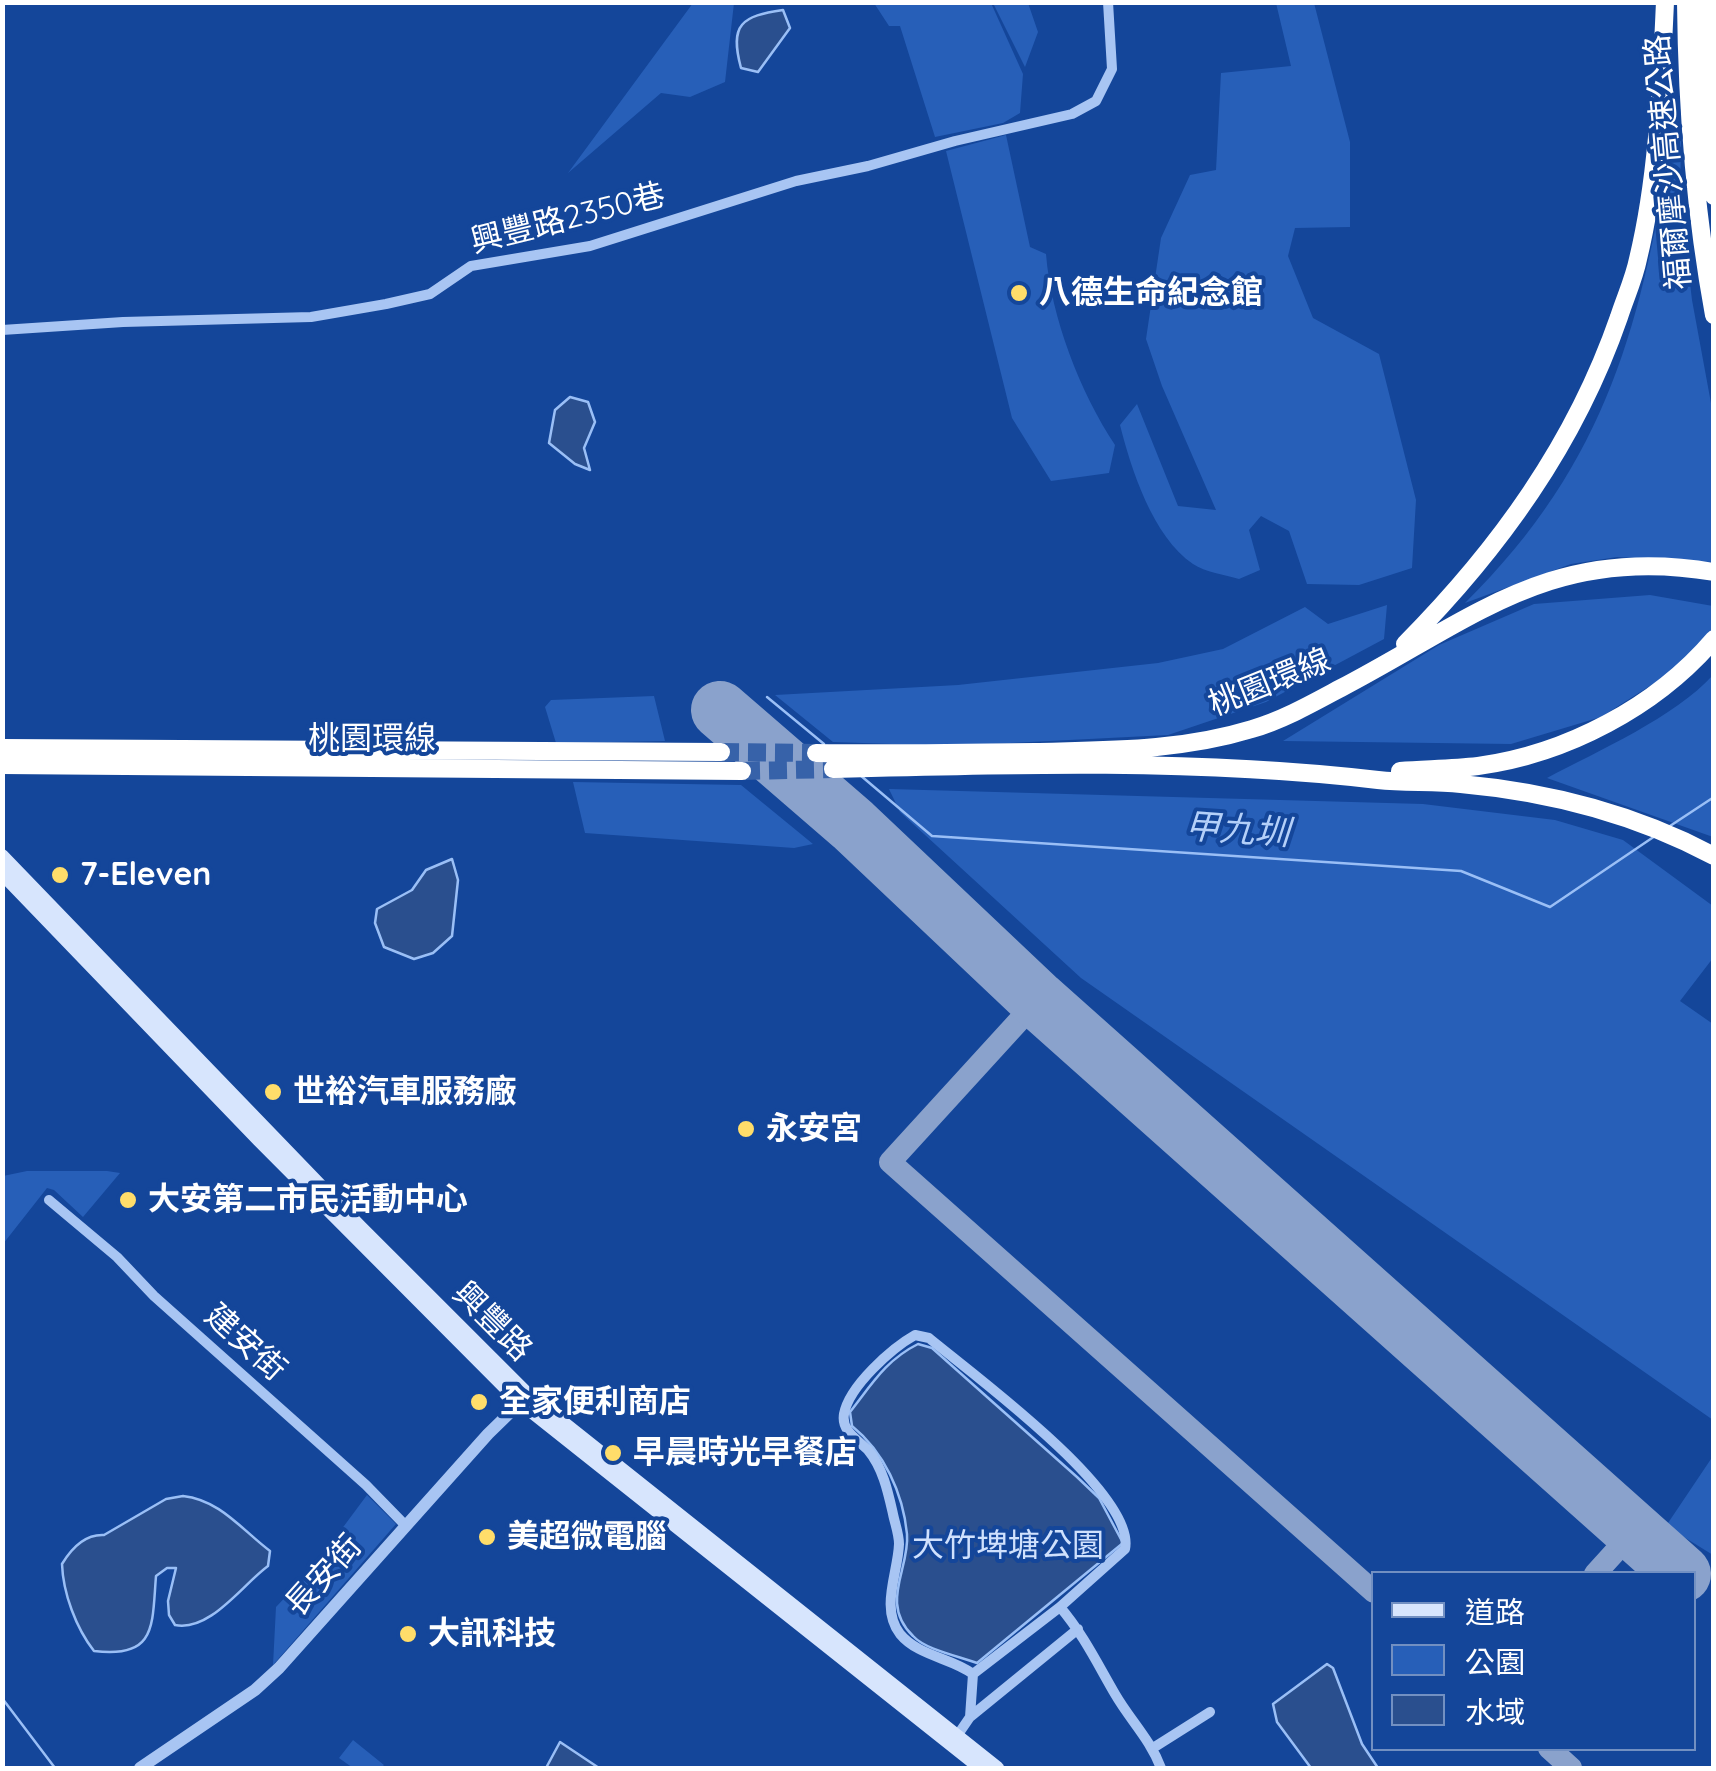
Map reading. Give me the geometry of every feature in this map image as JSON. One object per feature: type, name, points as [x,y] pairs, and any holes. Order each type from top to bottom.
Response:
[{"type":"highway","points":[[1384,666],[1480,565],[1522,507],[1580,412],[1604,358],[1638,260],[1655,156],[1664,2]]},
{"type":"highway","name":"福爾摩沙高速公路","points":[[1686,2],[1687,94],[1703,260],[1714,315]]},
{"type":"highway","name":"福爾摩沙高速公路","points":[[1703,2],[1704,90],[1714,196]]},
{"type":"highway","name":"桃園環線","points":[[1345,775],[1152,766],[837,761],[1183,747],[1254,729],[1306,707],[1488,604],[1540,582],[1593,570],[1646,566],[1714,572]]},
{"type":"highway","points":[[1345,775],[1479,766],[1571,740],[1614,720],[1650,696],[1714,639]]},
{"type":"highway","name":"桃園環線","points":[[2,748],[721,752]]},
{"type":"highway","name":"桃園環線","points":[[2,765],[742,771]]},
{"type":"highway","points":[[1345,775],[1539,794],[1598,808],[1662,831],[1714,856]]},
{"type":"main road","name":"興豐路","points":[[2,856],[524,1398],[997,1768]]},
{"type":"main road","name":"興豐路","points":[[2,873],[259,1140],[524,1398],[981,1768]]},
{"type":"street","name":"興豐路2350巷","points":[[2,330],[311,317],[386,304],[430,294],[471,266],[590,246],[796,180],[868,166],[1072,114],[1096,101],[1112,69],[1108,2]]},
{"type":"street","name":"建安街","points":[[49,1200],[117,1256],[154,1296],[406,1526]]},
{"type":"street","points":[[970,1716],[973,1674],[1060,1607],[1126,1549],[1126,1530],[1084,1469],[929,1338],[915,1335],[897,1346],[853,1396],[843,1417],[846,1429],[871,1454],[887,1485],[899,1539],[890,1607],[893,1621],[902,1636],[922,1650],[973,1674]]},
{"type":"street","name":"長安街","points":[[140,1768],[255,1690],[279,1668],[524,1398]]},
{"type":"street","points":[[1060,1607],[1153,1748],[1160,1768]]},
{"type":"street","points":[[957,1736],[970,1716],[1078,1629]]},
{"type":"street","points":[[1153,1748],[1210,1712]]},
{"type":"green space","points":[[693,3],[734,3],[725,82],[690,97],[661,93],[568,173]]},
{"type":"green space","points":[[874,3],[991,3],[1023,74],[1020,113],[1003,123],[935,137],[900,26],[889,26]]},
{"type":"green space","points":[[993,3],[1028,3],[1038,32],[1025,67]]},
{"type":"green space","points":[[1276,3],[1314,3],[1350,142],[1350,227],[1295,228],[1288,256],[1313,318],[1379,354],[1416,500],[1412,568],[1359,585],[1307,584],[1289,531],[1261,516],[1249,530],[1260,570],[1239,579],[1193,564],[1155,520],[1137,481],[1120,425],[1137,404],[1178,506],[1216,510],[1146,339],[1161,238],[1190,175],[1216,170],[1221,73],[1291,66]]},
{"type":"green space","points":[[1673,129],[1681,138],[1680,198],[1692,300],[1713,414],[1713,562],[1617,557],[1571,564],[1465,603],[1514,550],[1554,496],[1586,441],[1611,385],[1648,264]]},
{"type":"green space","points":[[1006,135],[1030,247],[1046,254],[1054,303],[1069,353],[1090,402],[1115,445],[1109,473],[1051,481],[1012,418],[946,151]]},
{"type":"green space","points":[[1650,595],[1713,606],[1713,637],[1700,654],[1601,717],[1511,744],[1283,741],[1439,645],[1534,604]]},
{"type":"green space","points":[[1387,605],[1384,639],[1266,702],[1168,735],[951,746],[833,742],[775,695],[958,685],[1158,663],[1223,649],[1305,607],[1328,624]]},
{"type":"green space","points":[[1713,675],[1713,837],[1547,778],[1657,719]]},
{"type":"green space","points":[[654,696],[665,741],[556,743],[545,707],[551,700]]},
{"type":"green space","points":[[573,782],[741,785],[813,844],[794,848],[585,833]]},
{"type":"green space","points":[[889,789],[1423,804],[1555,820],[1623,840],[1713,906],[1713,958],[1680,1001],[1713,1024],[1713,1420],[1081,978],[900,812]]},
{"type":"green space","points":[[27,1171],[120,1173],[83,1217],[47,1188],[3,1244],[3,1176]]},
{"type":"green space","points":[[1713,1456],[1713,1555],[1666,1526]]},
{"type":"green space","points":[[367,1495],[396,1524],[273,1665],[276,1607],[312,1569]]},
{"type":"green space","points":[[353,1740],[384,1765],[353,1768],[339,1758]]},
{"type":"water","points":[[783,10],[790,28],[758,72],[741,68],[737,41],[742,25],[757,15]]},
{"type":"water","points":[[570,397],[588,402],[595,422],[584,448],[590,470],[575,464],[549,443],[555,410]]},
{"type":"water","points":[[452,859],[458,880],[452,936],[433,953],[414,959],[384,947],[375,923],[377,909],[412,890],[426,870]]},
{"type":"water","name":"大竹埤塘公園","points":[[918,1344],[932,1348],[1099,1498],[1123,1543],[977,1663],[926,1645],[903,1624],[897,1598],[907,1547],[901,1503],[874,1448],[852,1426],[850,1412],[873,1382],[897,1357]]},
{"type":"water","points":[[183,1496],[208,1503],[230,1517],[270,1551],[268,1566],[213,1614],[188,1625],[175,1625],[169,1615],[168,1601],[176,1568],[167,1568],[156,1576],[151,1623],[140,1644],[130,1650],[94,1651],[72,1610],[62,1564],[85,1540],[104,1535],[166,1499]]},
{"type":"water","points":[[1327,1664],[1333,1668],[1362,1744],[1378,1768],[1311,1768],[1277,1722],[1273,1704]]},
{"type":"water","points":[[560,1742],[599,1768],[546,1768]]},
{"type":"waterway","name":"甲九圳","points":[[767,697],[824,744]]},
{"type":"waterway","name":"甲九圳","points":[[860,775],[932,836],[1461,871],[1550,907],[1655,836]]},
{"type":"waterway","name":"甲九圳","points":[[1670,826],[1714,797]]},
{"type":"waterway","points":[[2,1698],[55,1768]]},
{"type":"taxiway","points":[[1038,1000],[890,1162],[1371,1589]]},
{"type":"taxiway","points":[[1598,1571],[1634,1531]]},
{"type":"taxiway","points":[[1552,1751],[1571,1768]]},
{"type":"runway","points":[[720,710],[853,825],[1038,1000],[1679,1571]]},
{"type":"tunnel","points":[[721,752],[816,753]]},
{"type":"tunnel","points":[[742,771],[833,769]]},
{"type":"place","name":"八德生命紀念館","points":[[1019,293]]},
{"type":"place","name":"7-Eleven","points":[[60,875]]},
{"type":"place","name":"世裕汽車服務廠","points":[[273,1092]]},
{"type":"place","name":"永安宮","points":[[746,1129]]},
{"type":"place","name":"大安第二市民活動中心","points":[[128,1200]]},
{"type":"place","name":"全家便利商店","points":[[479,1402]]},
{"type":"place","name":"早晨時光早餐店","points":[[613,1453]]},
{"type":"place","name":"美超微電腦","points":[[487,1537]]},
{"type":"place","name":"大訊科技","points":[[408,1634]]}]
